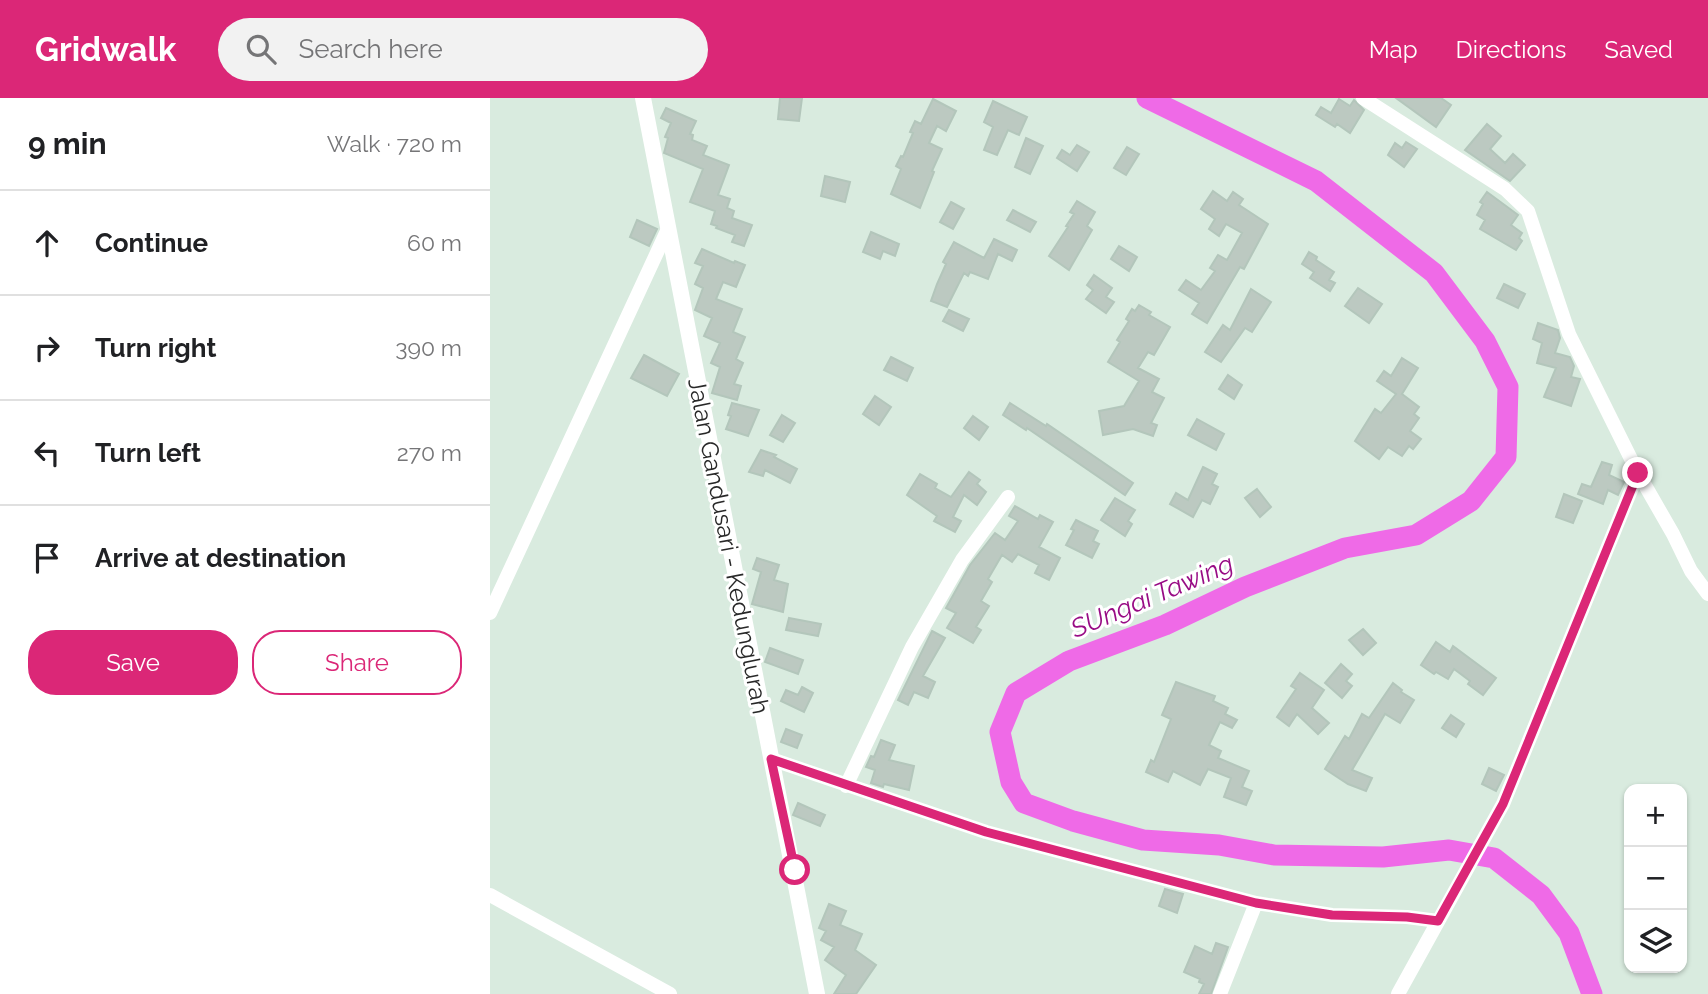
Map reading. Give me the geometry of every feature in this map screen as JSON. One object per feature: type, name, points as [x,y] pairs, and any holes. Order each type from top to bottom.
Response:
[{"type":"street","name":"Jalan Gandusari - Kedunglurah","points":[[643,98],[817,994]]},
{"type":"street","points":[[1363,98],[1505,189],[1528,211],[1569,334],[1638,473],[1691,571],[1708,594]]},
{"type":"street","points":[[490,613],[667,231]]},
{"type":"street","points":[[1398,994],[1503,804],[1638,473]]},
{"type":"street","points":[[846,786],[912,647],[962,560],[1008,497]]},
{"type":"street","points":[[771,759],[986,832],[1256,903],[1332,915],[1407,917],[1438,921]]},
{"type":"street","points":[[490,895],[670,994]]},
{"type":"street","points":[[1220,994],[1256,903]]},
{"type":"building","points":[[780,98],[802,98],[799,121],[778,119]]},
{"type":"building","points":[[1396,98],[1441,98],[1451,105],[1436,127]]},
{"type":"building","points":[[933,99],[956,111],[946,131],[937,126],[929,143],[942,149],[920,208],[891,194],[901,169],[896,166],[901,156],[903,157],[913,133],[910,132],[915,121],[921,124]]},
{"type":"building","points":[[1339,99],[1350,106],[1354,100],[1364,110],[1350,133],[1316,115],[1321,107],[1331,113]]},
{"type":"building","points":[[993,101],[1027,117],[1019,135],[1008,130],[997,155],[984,150],[993,127],[984,122]]},
{"type":"building","points":[[666,108],[696,121],[690,134],[693,135],[692,140],[707,146],[703,155],[729,165],[718,195],[730,199],[727,208],[734,211],[732,218],[752,225],[744,246],[732,242],[735,235],[711,224],[715,211],[690,202],[703,169],[664,153],[668,138],[665,137],[671,123],[661,118]]},
{"type":"building","points":[[1487,124],[1501,136],[1490,149],[1505,163],[1513,154],[1525,165],[1510,181],[1465,150]]},
{"type":"building","points":[[1026,138],[1043,146],[1030,174],[1015,167]]},
{"type":"building","points":[[1406,142],[1417,149],[1404,167],[1388,155],[1395,143],[1402,148]]},
{"type":"building","points":[[1077,145],[1089,152],[1077,171],[1057,158],[1062,150],[1070,155]]},
{"type":"building","points":[[1127,147],[1139,154],[1126,175],[1114,168]]},
{"type":"building","points":[[825,176],[850,182],[845,202],[821,196]]},
{"type":"building","points":[[1213,191],[1227,201],[1233,192],[1243,199],[1239,205],[1268,224],[1244,269],[1240,267],[1207,323],[1192,314],[1199,303],[1179,290],[1186,280],[1201,290],[1215,271],[1210,268],[1218,255],[1227,260],[1242,233],[1226,224],[1219,236],[1209,229],[1215,219],[1201,209]]},
{"type":"building","points":[[1487,192],[1518,215],[1511,225],[1522,233],[1519,238],[1522,241],[1516,250],[1480,229],[1485,220],[1477,215],[1483,204],[1480,202]]},
{"type":"building","points":[[1077,201],[1095,212],[1087,226],[1092,230],[1069,270],[1049,256],[1068,227],[1066,226],[1074,214],[1070,212]]},
{"type":"building","points":[[951,202],[964,209],[953,229],[940,222]]},
{"type":"building","points":[[1013,210],[1036,222],[1030,232],[1007,220]]},
{"type":"building","points":[[637,220],[657,229],[649,246],[630,237]]},
{"type":"building","points":[[871,232],[899,244],[895,256],[883,251],[880,259],[863,252]]},
{"type":"building","points":[[994,239],[1017,250],[1012,261],[998,254],[988,279],[970,272],[968,276],[964,273],[947,307],[931,301],[946,264],[943,262],[954,242],[984,258]]},
{"type":"building","points":[[1119,246],[1137,257],[1129,271],[1111,259]]},
{"type":"building","points":[[702,249],[745,265],[736,287],[723,282],[716,299],[742,309],[733,332],[745,337],[736,359],[743,363],[734,384],[741,386],[737,400],[712,393],[720,367],[711,363],[720,343],[704,336],[712,318],[695,310],[703,288],[695,284],[703,266],[695,263]]},
{"type":"building","points":[[1309,252],[1334,272],[1329,280],[1335,283],[1330,291],[1310,278],[1314,272],[1302,264]]},
{"type":"building","points":[[1094,275],[1112,288],[1106,297],[1114,302],[1106,313],[1086,299],[1093,290],[1087,285]]},
{"type":"building","points":[[1504,284],[1525,294],[1518,308],[1497,298]]},
{"type":"building","points":[[1358,288],[1382,304],[1369,323],[1345,306]]},
{"type":"building","points":[[1251,289],[1271,302],[1252,332],[1245,328],[1221,362],[1205,352],[1223,325],[1230,330]]},
{"type":"building","points":[[1139,305],[1151,312],[1149,315],[1170,327],[1154,355],[1148,352],[1138,368],[1159,379],[1152,392],[1164,398],[1151,423],[1157,425],[1153,436],[1133,429],[1103,435],[1099,411],[1124,406],[1139,381],[1108,362],[1129,321],[1126,319],[1132,309],[1135,311]]},
{"type":"building","points":[[949,310],[969,319],[963,331],[943,321]]},
{"type":"building","points":[[1538,323],[1558,330],[1560,338],[1555,353],[1570,357],[1574,366],[1571,377],[1580,379],[1571,406],[1544,397],[1556,368],[1537,363],[1542,343],[1533,339]]},
{"type":"building","points":[[644,355],[679,374],[667,396],[631,378]]},
{"type":"building","points":[[891,357],[913,368],[907,381],[884,370]]},
{"type":"building","points":[[1402,358],[1418,368],[1402,394],[1419,407],[1414,414],[1419,418],[1410,431],[1421,439],[1413,449],[1409,446],[1402,456],[1388,447],[1379,459],[1355,441],[1375,409],[1381,413],[1396,394],[1377,381],[1384,371],[1391,376]]},
{"type":"building","points":[[1228,375],[1242,385],[1234,399],[1219,389]]},
{"type":"building","points":[[875,396],[891,407],[879,425],[863,414]]},
{"type":"building","points":[[732,403],[759,410],[748,436],[726,429]]},
{"type":"building","points":[[1010,403],[1046,426],[1047,424],[1133,483],[1125,495],[1027,428],[1026,430],[1003,415]]},
{"type":"building","points":[[782,415],[795,423],[783,442],[770,435]]},
{"type":"building","points":[[973,416],[988,427],[979,440],[964,428]]},
{"type":"building","points":[[1197,419],[1224,434],[1216,450],[1188,435]]},
{"type":"building","points":[[761,450],[776,455],[774,457],[797,469],[790,483],[765,470],[763,476],[749,472]]},
{"type":"building","points":[[1602,462],[1612,465],[1609,475],[1624,482],[1618,495],[1608,490],[1603,504],[1578,494],[1582,484],[1591,487]]},
{"type":"building","points":[[1203,467],[1217,474],[1212,484],[1218,487],[1210,504],[1202,500],[1193,517],[1170,504],[1176,493],[1188,500]]},
{"type":"building","points":[[969,472],[980,480],[977,484],[986,492],[977,505],[964,495],[953,517],[961,521],[955,532],[934,521],[937,516],[907,495],[920,474],[937,484],[935,488],[951,497]]},
{"type":"building","points":[[1257,489],[1271,507],[1260,517],[1245,498]]},
{"type":"building","points":[[1564,494],[1582,501],[1573,523],[1556,517]]},
{"type":"building","points":[[1115,498],[1135,510],[1128,521],[1132,524],[1125,536],[1101,520]]},
{"type":"building","points":[[1015,506],[1038,519],[1040,515],[1053,522],[1039,547],[1060,558],[1049,580],[1035,573],[1039,565],[1018,554],[1012,562],[1002,555],[988,579],[992,582],[981,601],[989,606],[976,627],[981,630],[973,643],[947,628],[956,613],[946,608],[970,565],[995,533],[1005,540],[1018,521],[1009,516]]},
{"type":"building","points":[[1076,520],[1098,531],[1093,541],[1099,544],[1092,558],[1066,545]]},
{"type":"building","points":[[757,558],[779,565],[774,580],[788,584],[783,612],[752,604],[761,572],[753,569]]},
{"type":"building","points":[[789,618],[821,624],[818,636],[786,630]]},
{"type":"building","points":[[1363,629],[1376,643],[1363,655],[1349,640]]},
{"type":"building","points":[[932,631],[945,638],[923,676],[935,682],[928,698],[914,692],[908,705],[898,700]]},
{"type":"building","points":[[1436,642],[1450,652],[1453,646],[1496,678],[1483,695],[1454,669],[1448,679],[1421,665]]},
{"type":"building","points":[[770,648],[803,660],[798,674],[765,662]]},
{"type":"building","points":[[1341,664],[1352,674],[1346,681],[1352,686],[1342,698],[1325,683]]},
{"type":"building","points":[[1300,673],[1324,690],[1312,708],[1329,723],[1318,734],[1297,714],[1289,726],[1277,717],[1296,689],[1291,686]]},
{"type":"building","points":[[1176,682],[1215,696],[1213,701],[1228,708],[1225,714],[1237,720],[1232,728],[1220,722],[1209,745],[1221,751],[1218,758],[1249,771],[1242,787],[1252,791],[1246,805],[1224,797],[1231,778],[1208,769],[1200,785],[1173,771],[1168,782],[1146,772],[1151,760],[1154,762],[1171,719],[1162,715]]},
{"type":"building","points":[[1393,683],[1414,700],[1400,723],[1385,714],[1352,770],[1372,778],[1366,791],[1348,784],[1325,769],[1345,736],[1349,739],[1362,714],[1369,718]]},
{"type":"building","points":[[802,687],[813,693],[804,712],[781,701],[786,690],[798,695]]},
{"type":"building","points":[[1451,715],[1464,724],[1456,737],[1442,728]]},
{"type":"building","points":[[786,729],[802,735],[797,748],[781,742]]},
{"type":"building","points":[[881,740],[895,745],[889,760],[914,766],[909,790],[871,783],[875,770],[866,767],[871,756],[874,757]]},
{"type":"building","points":[[1489,768],[1504,775],[1496,791],[1482,784]]},
{"type":"building","points":[[798,803],[825,815],[820,826],[793,815]]},
{"type":"building","points":[[1165,889],[1183,894],[1177,913],[1159,906]]},
{"type":"building","points":[[829,904],[846,911],[840,925],[862,934],[855,950],[876,965],[856,994],[834,994],[846,975],[825,960],[834,947],[821,940],[826,931],[819,928]]},
{"type":"building","points":[[1216,943],[1228,947],[1211,994],[1199,994],[1204,984],[1199,982],[1200,979],[1184,972],[1195,946],[1212,954]]},
{"type":"waterway","name":"SUngai Tawing","points":[[1147,98],[1316,181],[1434,273],[1485,341],[1508,387],[1506,457],[1471,501],[1416,535],[1345,548],[1245,587],[1165,625],[1069,661],[1016,693],[1000,732],[1011,782],[1024,803],[1073,821],[1143,840],[1219,845],[1274,855],[1383,857],[1449,850],[1494,858],[1541,895],[1569,933],[1592,994]]},
{"type":"route","points":[[795,870],[771,759],[986,832],[1256,903],[1332,915],[1407,917],[1438,921],[1503,804],[1638,473]]}]
